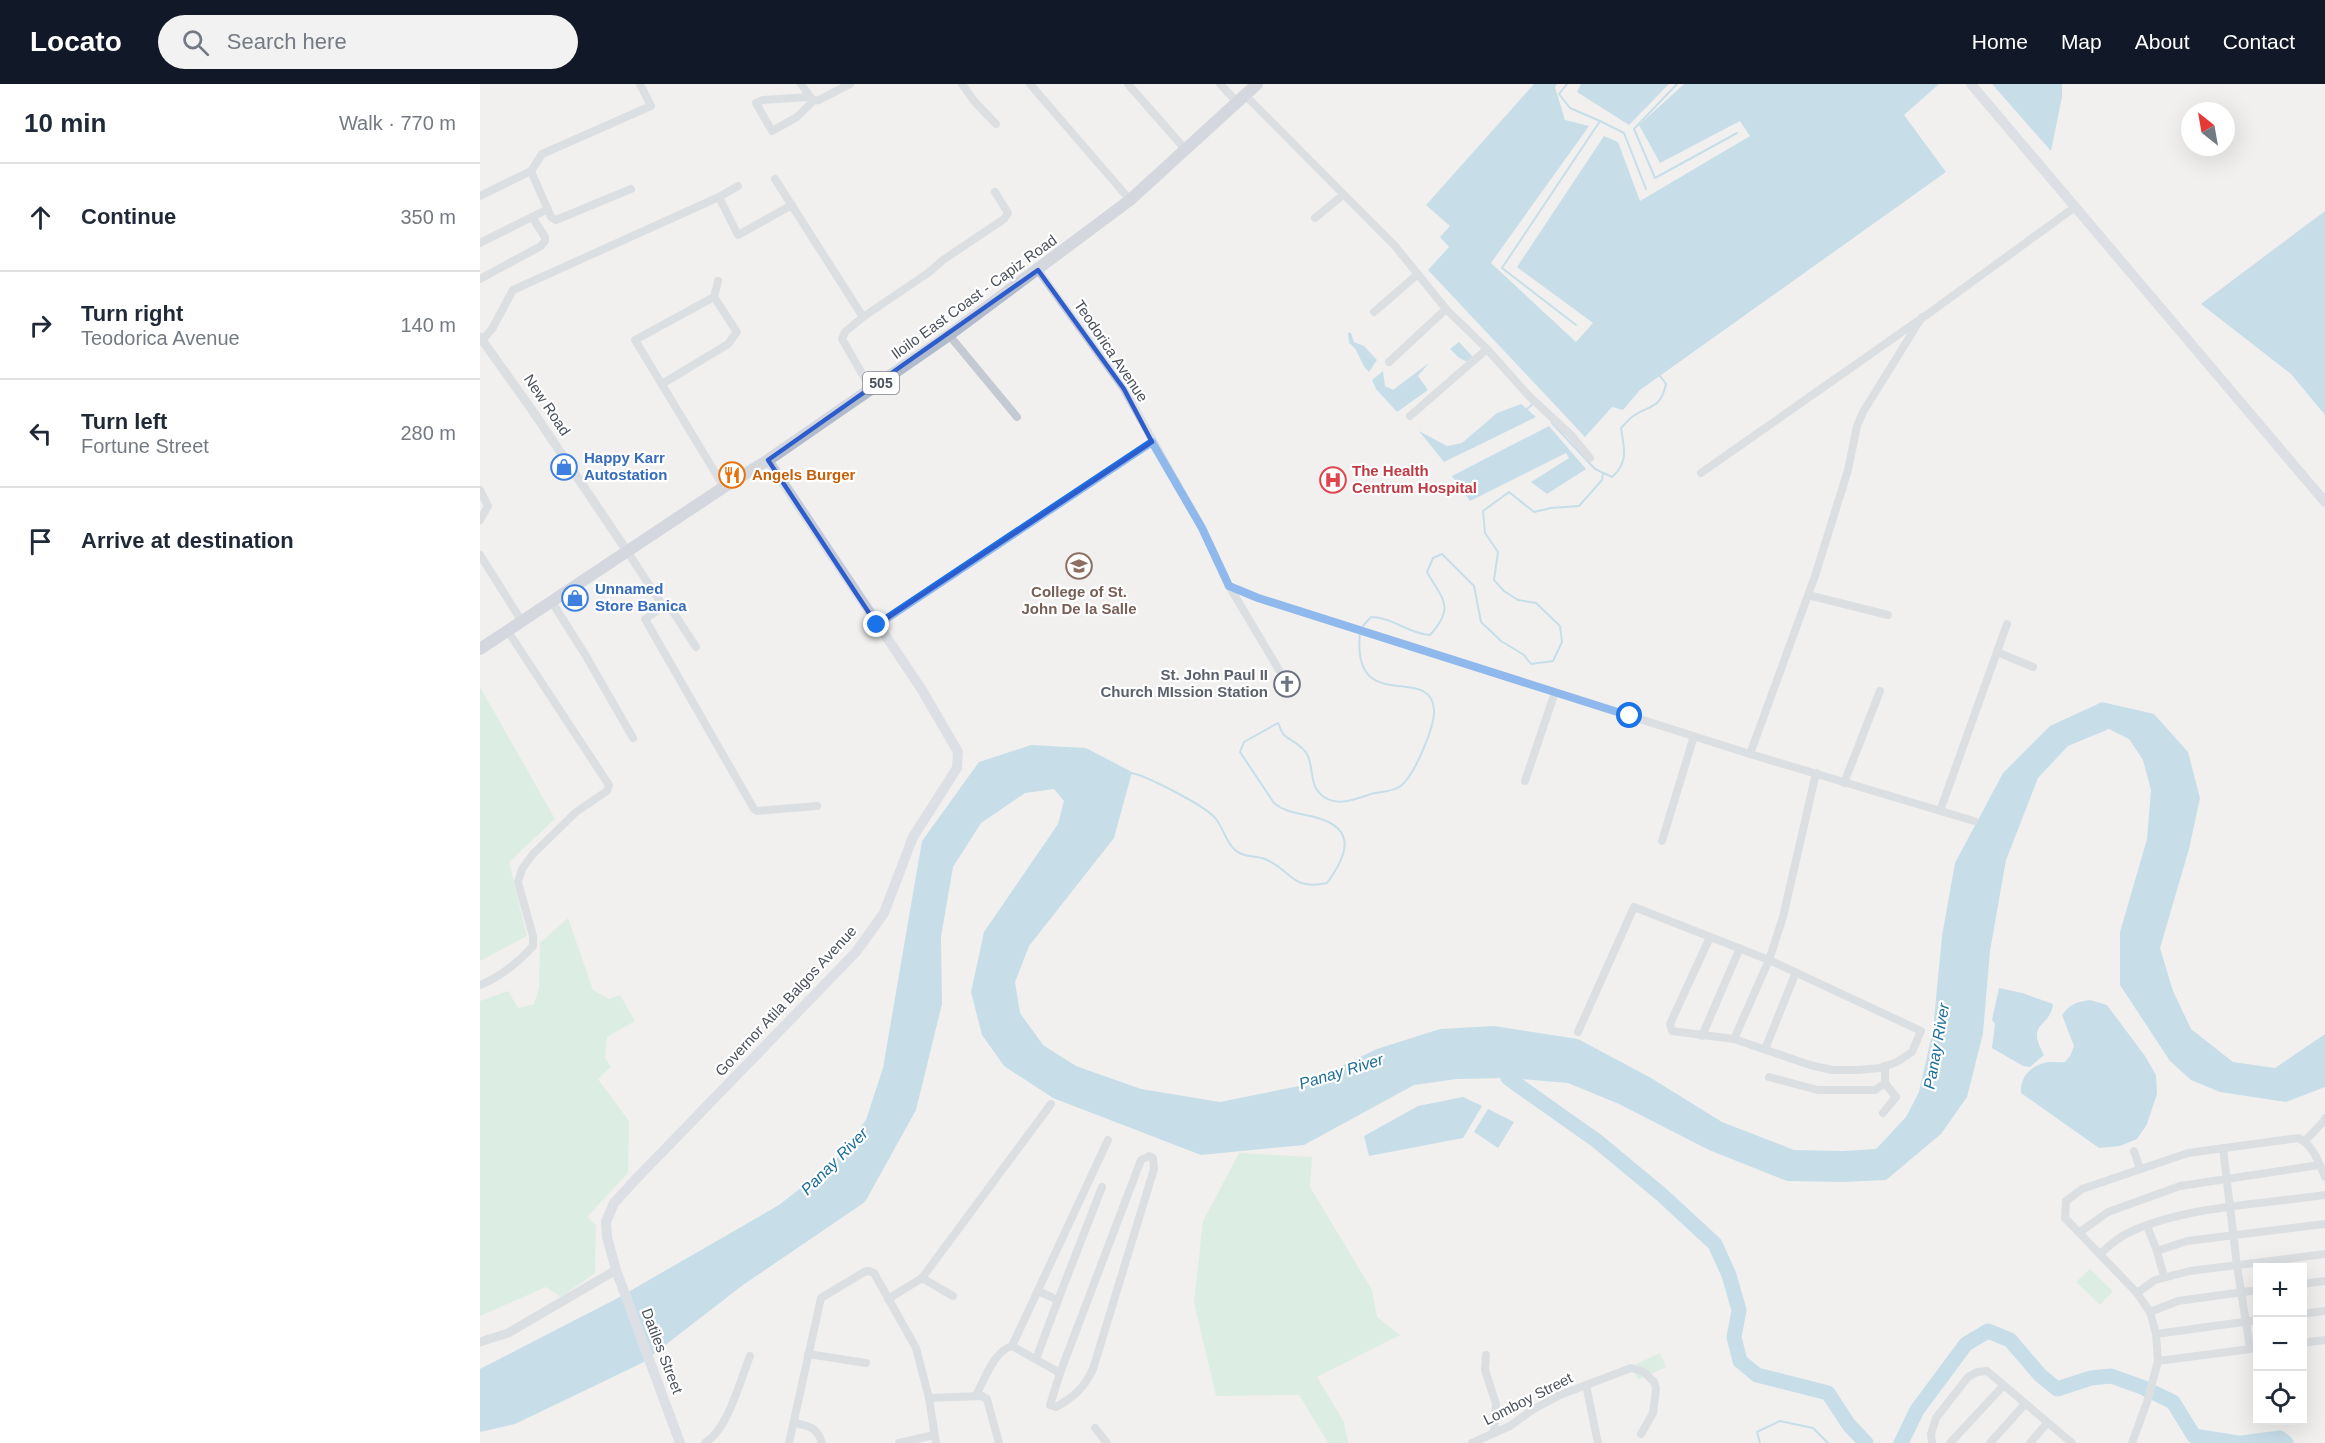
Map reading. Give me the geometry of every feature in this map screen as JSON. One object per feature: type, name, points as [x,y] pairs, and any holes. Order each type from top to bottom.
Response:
[{"type":"main road","name":"Iloilo East Coast - Capiz Road","points":[[480,649],[768,460],[949,335],[1130,200],[1257,84]]},
{"type":"main road","points":[[1971,84],[2325,502]]},
{"type":"main road","name":"Governor Atila Balgos Avenue","points":[[616,1270],[607,1237],[606,1222],[614,1203],[856,952],[884,913],[913,837],[957,768],[958,752],[922,690],[768,460]]},
{"type":"main road","name":"Datiles Street","points":[[616,1270],[680,1443]]},
{"type":"street","points":[[480,196],[531,171],[542,154],[651,106],[640,84]]},
{"type":"street","points":[[801,84],[811,99]]},
{"type":"street","points":[[811,99],[797,117],[772,131],[756,103],[763,100],[811,99],[819,100],[850,84]]},
{"type":"street","points":[[962,84],[974,101],[996,124]]},
{"type":"street","points":[[1030,84],[1130,200]]},
{"type":"street","points":[[1128,84],[1185,149]]},
{"type":"street","points":[[1220,84],[1241,99],[1395,246],[1446,309],[1487,349],[1529,396],[1572,436],[1590,458]]},
{"type":"street","points":[[531,171],[551,217],[556,220],[631,189]]},
{"type":"street","points":[[775,178],[863,317]]},
{"type":"street","points":[[481,339],[492,329],[513,290],[738,186]]},
{"type":"street","points":[[871,390],[842,339],[845,332],[943,260],[1004,219],[1008,213],[995,192]]},
{"type":"street","points":[[1315,218],[1343,195]]},
{"type":"street","points":[[718,197],[738,236],[792,205]]},
{"type":"street","points":[[1701,473],[2075,207]]},
{"type":"street","points":[[480,243],[548,209]]},
{"type":"street","points":[[480,279],[541,246],[545,237],[532,217]]},
{"type":"street","name":"Teodorica Avenue","points":[[1038,270],[1124,389],[1202,528],[1229,586],[1279,670]]},
{"type":"street","points":[[1374,312],[1418,274]]},
{"type":"street","points":[[662,384],[728,344],[737,332],[714,297],[718,281]]},
{"type":"street","points":[[714,297],[635,340],[724,487]]},
{"type":"street","points":[[1389,362],[1446,309]]},
{"type":"street","points":[[1750,754],[1808,595],[1848,470],[1857,426],[1863,412],[1922,317]]},
{"type":"street","points":[[949,335],[1017,417]]},
{"type":"street","name":"New Road","points":[[481,339],[627,551]]},
{"type":"street","points":[[1410,416],[1487,349]]},
{"type":"street","points":[[877,625],[1152,442]]},
{"type":"street","points":[[480,489],[488,506],[480,520]]},
{"type":"street","points":[[627,551],[663,606]]},
{"type":"street","points":[[480,555],[521,620]]},
{"type":"street","points":[[1229,586],[1258,598],[1750,754],[1974,821]]},
{"type":"street","points":[[1808,595],[1888,615]]},
{"type":"street","points":[[552,602],[633,738]]},
{"type":"street","points":[[696,647],[668,604],[645,619],[754,809],[757,811],[818,806]]},
{"type":"street","points":[[1940,810],[2007,624]]},
{"type":"street","points":[[480,985],[525,956],[533,946],[533,936],[518,882],[522,869],[533,854],[576,812],[607,792],[609,785],[507,630]]},
{"type":"street","points":[[1996,652],[2033,667]]},
{"type":"street","points":[[1844,783],[1880,691]]},
{"type":"street","points":[[1525,781],[1555,692]]},
{"type":"street","points":[[1662,841],[1694,736]]},
{"type":"street","points":[[1734,1039],[1769,960],[1783,917],[1816,774]]},
{"type":"street","points":[[1578,1032],[1634,907],[1710,936],[1769,960],[1922,1031],[1911,1052],[1897,1062],[1858,1070],[1832,1070],[1734,1039],[1672,1031],[1670,1024],[1710,936]]},
{"type":"street","points":[[1702,1035],[1740,948]]},
{"type":"street","points":[[1765,1049],[1796,972]]},
{"type":"street","points":[[1883,1113],[1896,1097],[1885,1083],[1885,1066]]},
{"type":"street","points":[[1769,1077],[1818,1089],[1875,1090],[1885,1083]]},
{"type":"street","points":[[888,1299],[922,1278],[1051,1104]]},
{"type":"street","points":[[2305,1141],[2325,1118]]},
{"type":"street","points":[[2132,1443],[2147,1402],[2158,1361],[2156,1334],[2150,1312],[2137,1293],[2065,1218],[2066,1201],[2082,1189],[2188,1153],[2298,1138],[2305,1141],[2325,1177]]},
{"type":"street","points":[[1012,1346],[1108,1140]]},
{"type":"street","points":[[2223,1148],[2245,1321],[2253,1345]]},
{"type":"street","points":[[2134,1150],[2140,1169]]},
{"type":"street","points":[[1149,1156],[1153,1158],[1154,1169],[1093,1369],[1086,1384],[1079,1392],[1056,1407],[1050,1405],[1060,1373],[1141,1160],[1149,1156]]},
{"type":"street","points":[[2080,1232],[2108,1212],[2180,1186],[2319,1165]]},
{"type":"street","points":[[1036,1359],[1102,1187]]},
{"type":"street","points":[[2100,1254],[2117,1239],[2176,1216],[2325,1196]]},
{"type":"street","points":[[1073,1217],[1088,1223]]},
{"type":"street","points":[[2157,1251],[2187,1241],[2325,1224]]},
{"type":"street","points":[[2146,1226],[2157,1251],[2164,1277]]},
{"type":"street","points":[[2137,1293],[2164,1277],[2190,1271],[2325,1254]]},
{"type":"street","points":[[480,1342],[508,1333],[616,1270]]},
{"type":"street","points":[[789,1443],[821,1298],[869,1271],[874,1273],[916,1348],[929,1398],[935,1439],[899,1443]]},
{"type":"street","points":[[922,1278],[953,1296]]},
{"type":"street","points":[[2307,1283],[2325,1281]]},
{"type":"street","points":[[1038,1291],[1058,1300]]},
{"type":"street","points":[[2150,1312],[2178,1301],[2253,1291]]},
{"type":"street","points":[[2307,1313],[2325,1311]]},
{"type":"street","points":[[2156,1334],[2253,1320]]},
{"type":"street","points":[[2307,1342],[2325,1340]]},
{"type":"street","points":[[976,1395],[998,1355],[1005,1348],[1012,1346],[1060,1373]]},
{"type":"street","points":[[2158,1361],[2253,1348]]},
{"type":"street","points":[[808,1354],[866,1363]]},
{"type":"street","points":[[1486,1355],[1485,1370],[1496,1404],[1494,1433]]},
{"type":"street","points":[[705,1443],[715,1437],[728,1412],[750,1356]]},
{"type":"street","name":"Lomboy Street","points":[[1472,1443],[1510,1426],[1550,1400],[1631,1368],[1644,1372],[1654,1382],[1656,1389],[1653,1413],[1641,1434]]},
{"type":"street","points":[[1932,1443],[1931,1434],[1936,1418],[1968,1377],[1977,1372],[1987,1371],[2070,1443]]},
{"type":"street","points":[[1586,1385],[1598,1443]]},
{"type":"street","points":[[1950,1443],[2003,1386]]},
{"type":"street","points":[[929,1398],[976,1395],[987,1400],[999,1443]]},
{"type":"street","points":[[1990,1443],[2025,1404]]},
{"type":"street","points":[[794,1423],[813,1427],[817,1430],[822,1443]]},
{"type":"street","points":[[2030,1443],[2047,1423]]},
{"type":"street","points":[[1095,1428],[1107,1443]]},
{"type":"highlighted area","points":[[1038,270],[1124,389],[1152,442],[877,625],[768,460]]},
{"type":"green space","points":[[480,687],[555,819],[509,862],[527,936],[480,961]]},
{"type":"green space","points":[[568,918],[593,990],[609,999],[620,995],[635,1021],[607,1037],[605,1058],[611,1067],[598,1079],[629,1121],[628,1173],[587,1217],[596,1225],[595,1273],[561,1297],[546,1287],[480,1316],[480,1001],[508,991],[518,1008],[534,1004],[539,988],[540,943]]},
{"type":"green space","points":[[1239,1153],[1312,1157],[1310,1187],[1372,1290],[1377,1317],[1400,1335],[1317,1377],[1344,1422],[1348,1443],[1328,1443],[1299,1395],[1216,1396],[1194,1302],[1203,1221]]},
{"type":"green space","points":[[2090,1269],[2113,1291],[2100,1305],[2076,1282]]},
{"type":"green space","points":[[1660,1353],[1666,1367],[1638,1380],[1632,1366]]},
{"type":"water","points":[[1534,84],[1557,84],[1555,87],[1565,120],[1589,126],[1491,263],[1576,342],[1593,323],[1517,267],[1604,136],[1618,142],[1640,201],[1750,136],[1740,121],[1660,163],[1639,125],[1684,84],[1939,84],[1904,115],[1946,172],[1640,390],[1623,410],[1612,407],[1585,437],[1428,270],[1449,247],[1440,237],[1450,226],[1426,205]]},
{"type":"water","points":[[1581,84],[1669,84],[1629,125],[1577,92]]},
{"type":"water","points":[[1992,84],[2062,84],[2062,97],[2051,151]]},
{"type":"water","points":[[2325,211],[2325,415],[2291,374],[2201,304]]},
{"type":"water","points":[[1348,333],[1351,333],[1354,342],[1364,346],[1377,360],[1369,372],[1349,343]]},
{"type":"water","points":[[1459,342],[1473,357],[1467,362],[1450,349]]},
{"type":"water","points":[[1429,363],[1418,376],[1428,390],[1397,412],[1376,389],[1372,380],[1383,371],[1385,386],[1393,390]]},
{"type":"water","points":[[1521,404],[1536,417],[1444,462],[1419,431],[1447,446],[1462,443],[1497,413]]},
{"type":"water","points":[[1549,426],[1586,469],[1547,494],[1531,482],[1569,458],[1566,453],[1470,501],[1452,476]]},
{"type":"water","name":"Panay River","points":[[2102,702],[2154,714],[2188,752],[2200,798],[2189,849],[2160,948],[2173,991],[2191,1029],[2233,1062],[2275,1068],[2325,1034],[2325,1087],[2286,1102],[2220,1092],[2191,1080],[2170,1061],[2120,985],[2120,932],[2147,839],[2151,790],[2143,760],[2129,739],[2109,729],[2068,746],[2038,778],[2006,860],[1990,951],[1983,1033],[1967,1097],[1941,1134],[1886,1180],[1787,1181],[1709,1150],[1619,1104],[1568,1083],[1508,1078],[1457,1079],[1414,1085],[1304,1145],[1201,1155],[1053,1098],[1004,1066],[982,1035],[971,992],[984,932],[1058,824],[1064,801],[1054,789],[1025,793],[981,823],[953,867],[941,937],[942,1004],[916,1110],[865,1202],[743,1285],[642,1363],[515,1424],[480,1432],[480,1369],[616,1299],[779,1205],[833,1163],[866,1120],[883,1068],[922,841],[979,762],[1031,745],[1086,748],[1132,772],[1114,838],[1029,946],[1015,982],[1020,1013],[1043,1045],[1076,1066],[1141,1089],[1220,1102],[1299,1086],[1377,1049],[1440,1029],[1494,1026],[1578,1039],[1651,1078],[1722,1122],[1794,1150],[1843,1151],[1876,1149],[1906,1117],[1919,1092],[1933,1030],[1942,936],[1955,863],[2003,773],[2050,726]]},
{"type":"water","points":[[1999,988],[2053,1004],[2037,1036],[2044,1055],[2030,1067],[2023,1066],[1992,1048],[1995,1024],[1992,1020]]},
{"type":"water","points":[[2090,1000],[2107,1005],[2145,1056],[2156,1075],[2157,1094],[2147,1124],[2137,1139],[2120,1146],[2099,1148],[2021,1093],[2022,1083],[2030,1070],[2046,1062],[2065,1062],[2070,1056],[2074,1046],[2062,1015],[2074,1004]]},
{"type":"water","points":[[1463,1097],[1482,1106],[1463,1138],[1369,1156],[1364,1136],[1418,1106]]},
{"type":"water","points":[[1488,1109],[1514,1122],[1498,1148],[1474,1132]]},
{"type":"waterway","points":[[1567,84],[1559,94],[1570,108],[1600,121],[1502,268],[1576,325]]},
{"type":"waterway","points":[[1677,84],[1634,129],[1655,178],[1737,133]]},
{"type":"waterway","points":[[1600,121],[1624,133],[1646,189]]},
{"type":"waterway","points":[[1552,423],[1595,469],[1612,477],[1623,460],[1621,428],[1632,417],[1661,399],[1666,384],[1660,376]]},
{"type":"waterway","points":[[1527,409],[1534,403]]},
{"type":"waterway","points":[[1362,627],[1371,617],[1430,635],[1443,617],[1444,603],[1427,572],[1433,558],[1442,554],[1474,586],[1481,622],[1501,641],[1524,655],[1531,664],[1553,661],[1562,642],[1560,626],[1536,603],[1518,600],[1504,591],[1494,580],[1498,552],[1485,533],[1483,511],[1509,492],[1534,512],[1579,506],[1602,480],[1603,473]]},
{"type":"waterway","points":[[1131,773],[1176,792],[1210,813],[1238,853],[1265,859],[1299,882],[1315,885],[1327,883],[1343,854],[1345,845],[1339,830],[1331,823],[1318,818],[1279,807],[1240,752],[1244,742],[1278,723],[1284,735],[1306,753],[1316,788],[1329,800],[1340,802],[1352,800],[1395,789],[1405,782],[1422,752],[1431,728],[1434,710],[1430,696],[1420,690],[1379,682],[1367,674],[1360,658],[1360,632]]},
{"type":"waterway","points":[[1508,1078],[1597,1141],[1662,1195],[1715,1244],[1729,1275],[1739,1310],[1734,1337],[1740,1361],[1757,1375],[1828,1393],[1849,1425],[1866,1443]]},
{"type":"waterway","points":[[1901,1443],[1917,1410],[1966,1344],[1988,1331],[2010,1340],[2040,1375],[2057,1389],[2091,1378],[2111,1376],[2142,1387],[2173,1402],[2194,1436],[2238,1443]]},
{"type":"waterway","points":[[1760,1443],[1757,1432],[1780,1421],[1813,1428],[1828,1443]]},
{"type":"waterway","points":[[2242,1443],[2280,1438],[2286,1443]]},
{"type":"place","name":"Happy Karr Autostation","points":[[564,467]]},
{"type":"place","name":"Angels Burger","points":[[732,475]]},
{"type":"place","name":"The Health Centrum Hospital","points":[[1333,480]]},
{"type":"place","name":"College of St. John De la Salle","points":[[1079,566]]},
{"type":"place","name":"Unnamed Store Banica","points":[[575,598]]},
{"type":"place","name":"St. John Paul II Church MIssion Station","points":[[1287,684]]},
{"type":"route","points":[[877,625],[1152,442],[1202,528],[1229,586],[1258,598],[1630,716]]}]
